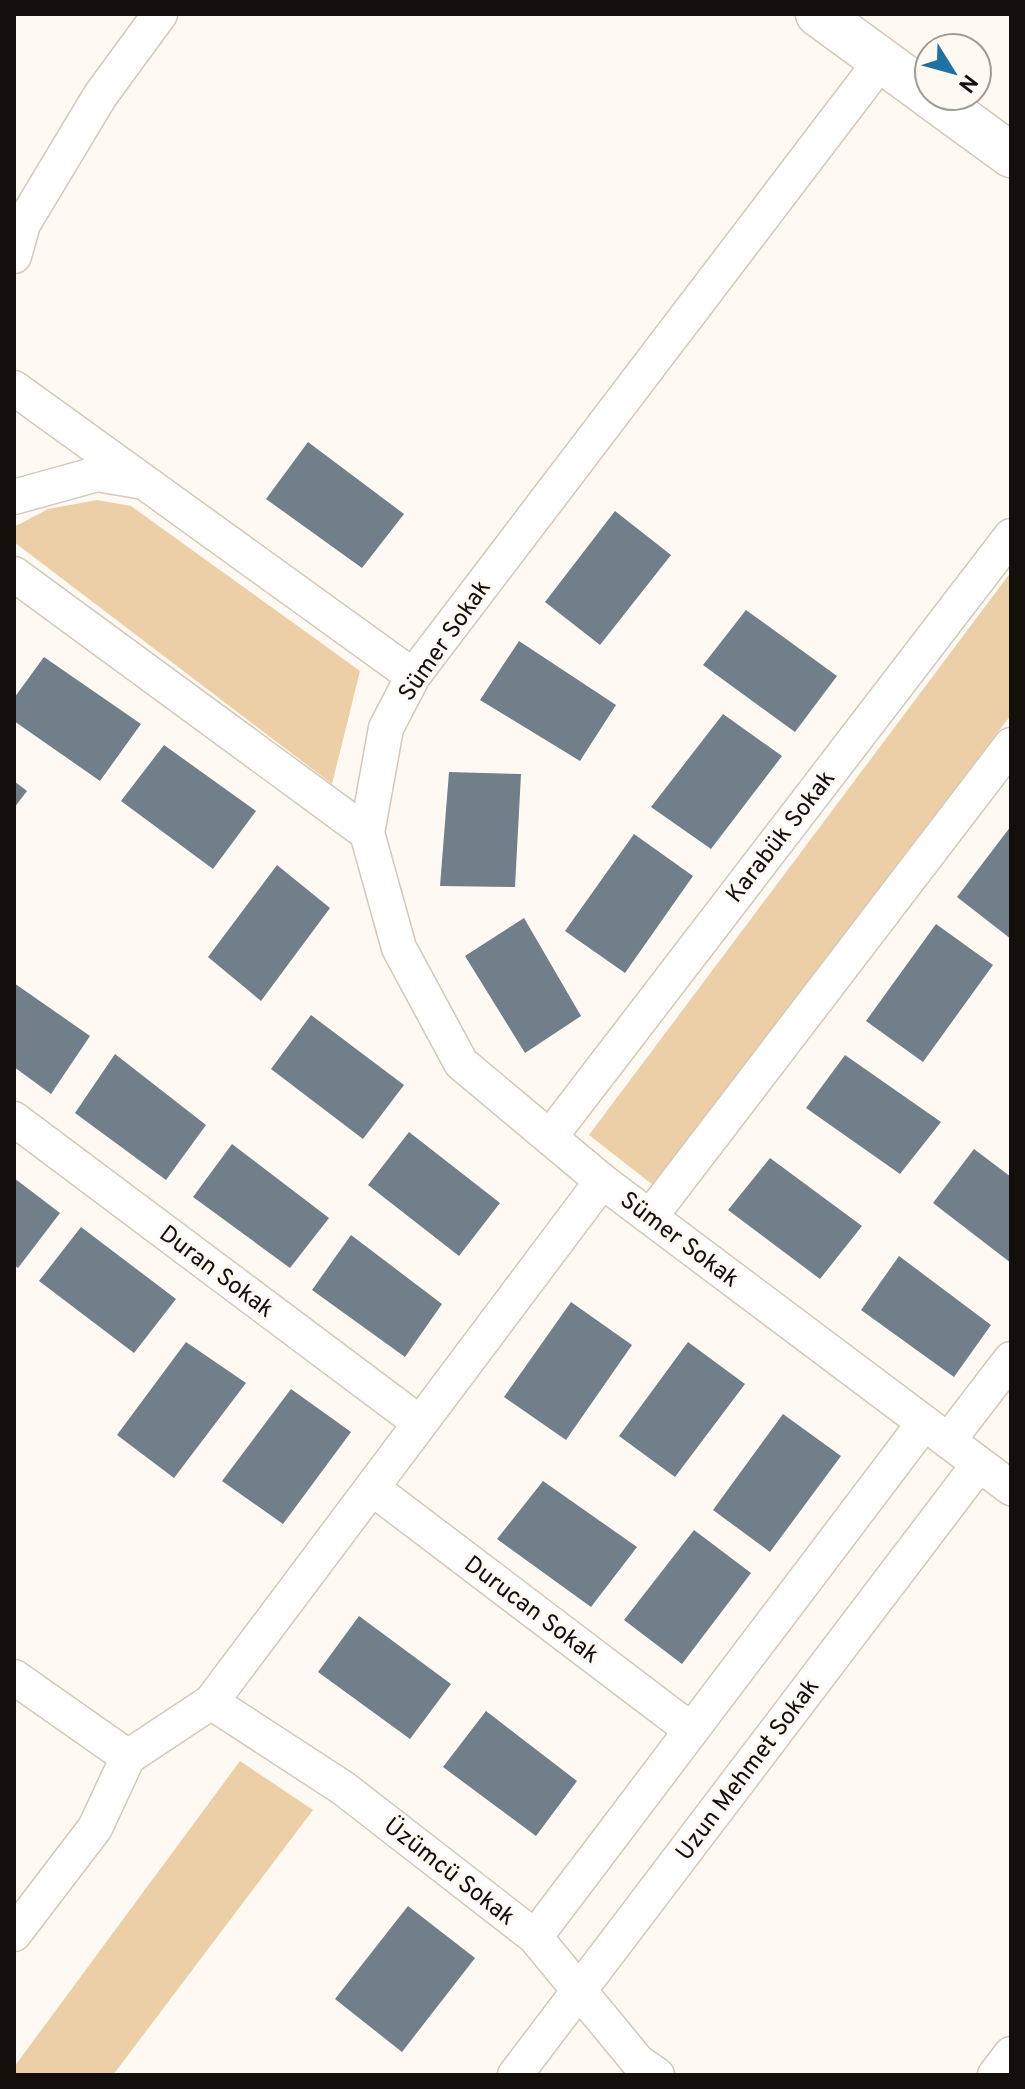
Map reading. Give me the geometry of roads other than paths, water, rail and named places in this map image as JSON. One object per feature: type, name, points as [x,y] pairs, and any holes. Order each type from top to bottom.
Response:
[{"type":"street","points":[[14,256],[23,224],[100,96],[160,14]]},
{"type":"street","points":[[818,14],[913,84]]},
{"type":"street","name":"Sümer Sokak","points":[[881,61],[413,676],[386,728],[367,833],[399,948],[461,1063],[602,1181],[1011,1488]]},
{"type":"street","points":[[951,112],[1011,155]]},
{"type":"street","points":[[14,388],[413,676]]},
{"type":"street","points":[[14,497],[97,474],[144,482]]},
{"type":"street","name":"Karabük Sokak","points":[[550,1137],[1011,536]]},
{"type":"street","points":[[14,574],[367,833]]},
{"type":"street","points":[[650,1217],[1011,745]]},
{"type":"street","name":"Duran Sokak","points":[[14,1119],[420,1423]]},
{"type":"street","points":[[14,1934],[95,1828],[128,1757],[211,1702],[602,1181]]},
{"type":"street","points":[[535,1937],[691,1730],[936,1432],[1011,1359]]},
{"type":"street","name":"Uzun Mehmet Sokak","points":[[515,2075],[979,1464]]},
{"type":"street","name":"Durucan Sokak","points":[[372,1488],[691,1730]]},
{"type":"street","points":[[14,1677],[128,1757]]},
{"type":"street","name":"Üzümcü Sokak","points":[[211,1702],[343,1788],[535,1937],[638,2062],[657,2075]]},
{"type":"street","points":[[995,2075],[1011,2054]]}]
